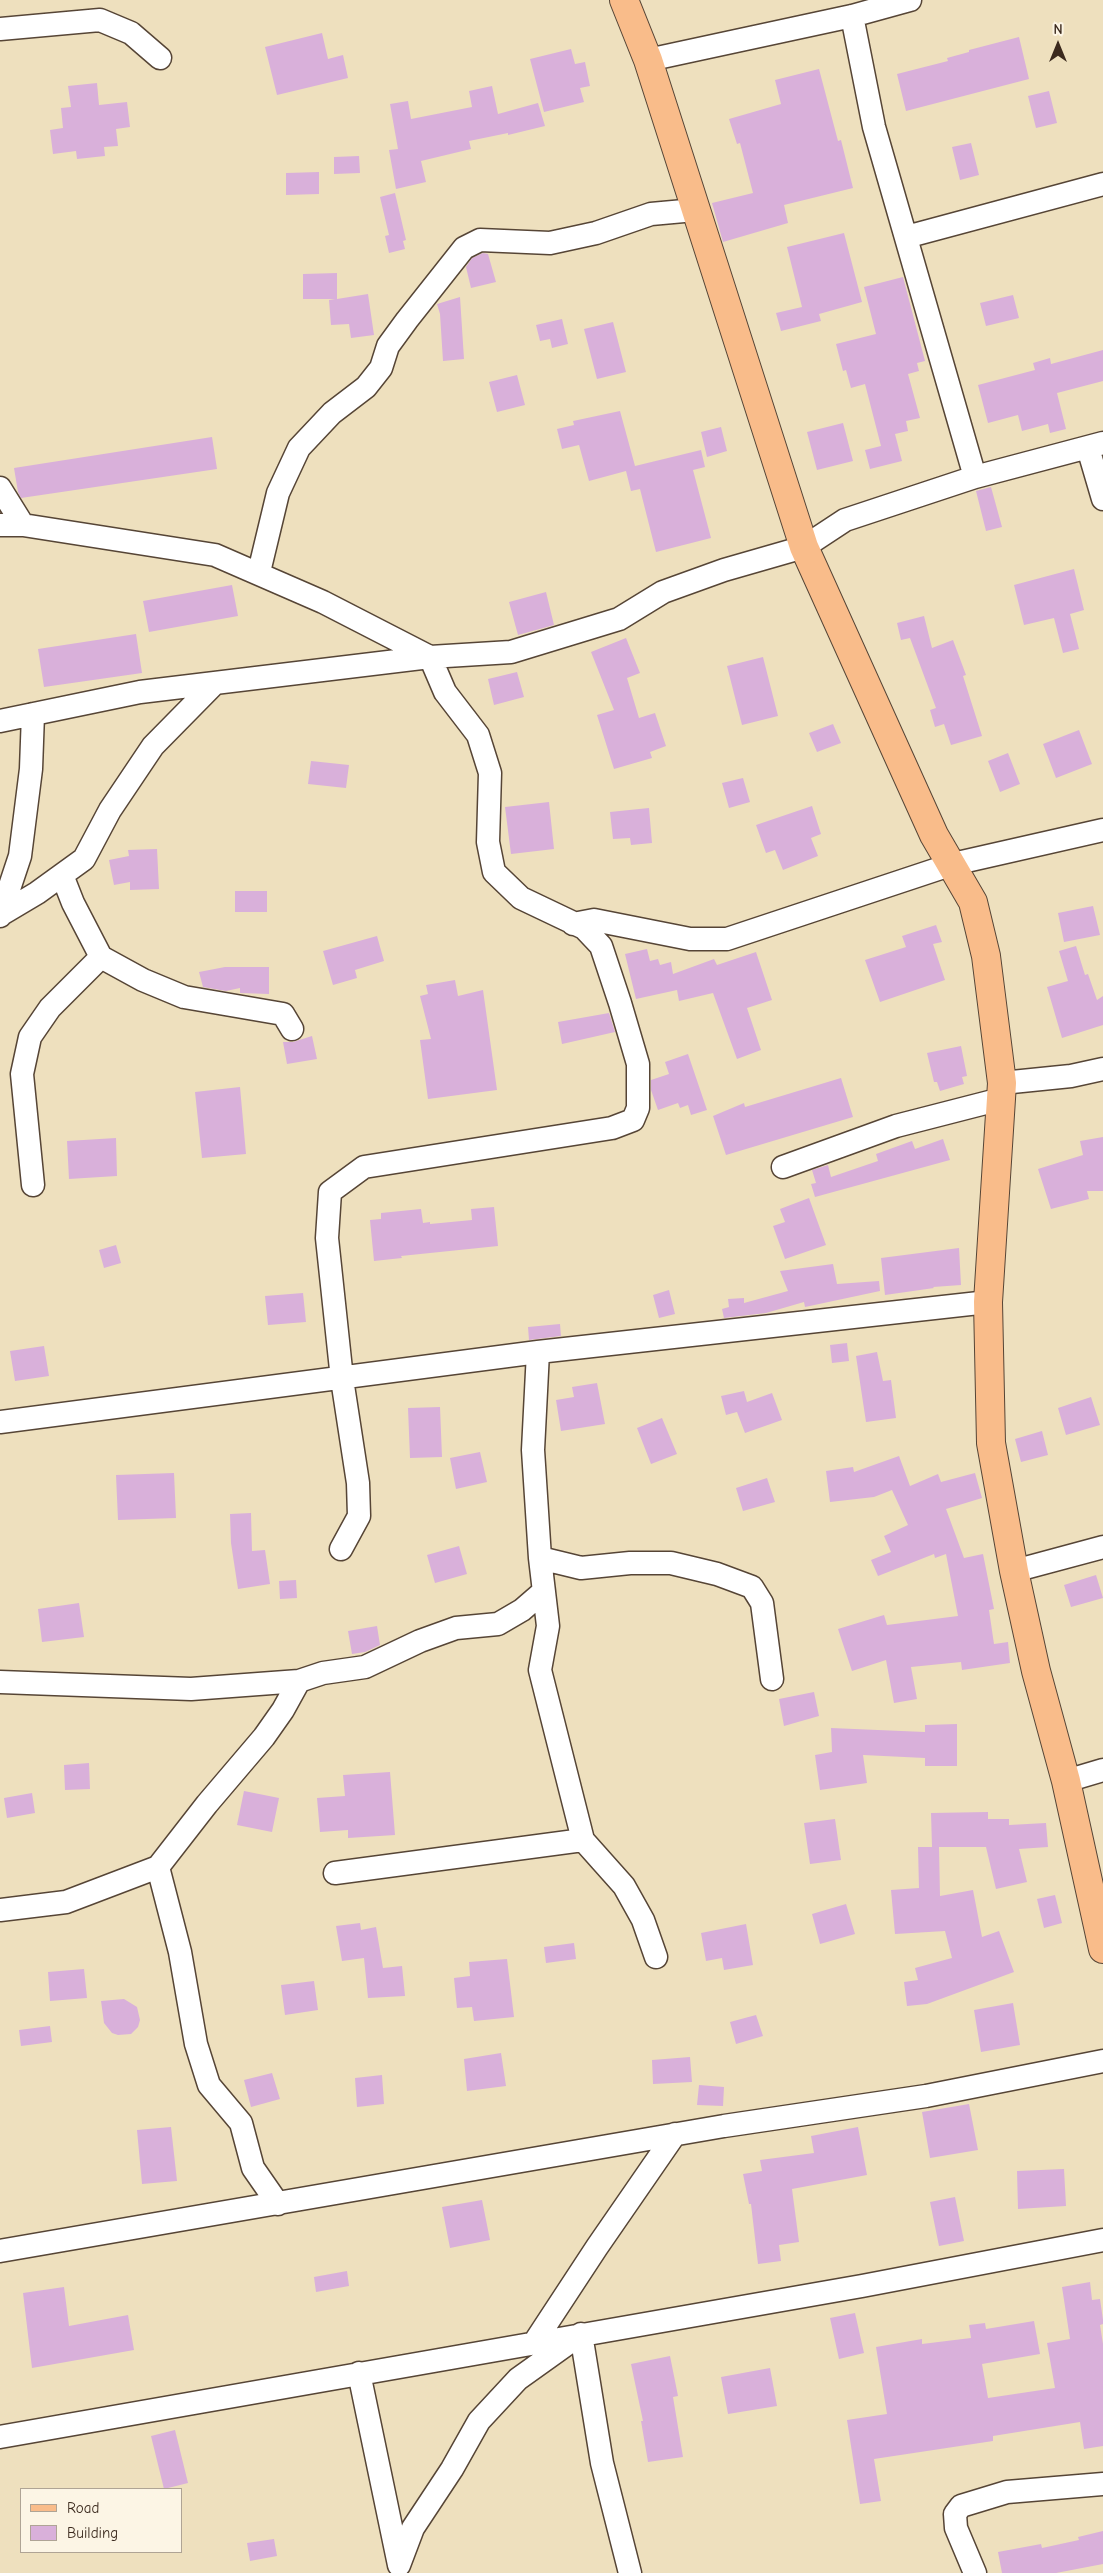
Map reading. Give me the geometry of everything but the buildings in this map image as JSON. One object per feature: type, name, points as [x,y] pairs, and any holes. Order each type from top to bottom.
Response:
[{"type":"main road","points":[[624,0],[648,60],[804,547],[934,835],[953,864],[973,902],[986,956],[1002,1091],[988,1302],[991,1443],[1014,1571],[1036,1671],[1066,1781],[1103,1949]]},
{"type":"street","points":[[648,60],[852,16],[910,0]]},
{"type":"street","points":[[852,16],[874,127],[975,477]]},
{"type":"street","points":[[0,29],[100,20],[131,33],[160,58]]},
{"type":"street","points":[[906,237],[1103,184]]},
{"type":"street","points":[[258,572],[278,493],[299,448],[332,413],[366,387],[381,368],[388,346],[406,320],[464,248],[480,240],[550,243],[596,232],[651,214],[695,210]]},
{"type":"street","points":[[0,721],[140,692],[430,658],[511,652],[619,619],[662,592],[724,570],[804,547],[845,520],[975,477],[1095,445],[1103,499]]},
{"type":"street","points":[[0,488],[23,525]]},
{"type":"street","points":[[0,525],[23,525],[215,555],[258,572],[388,634],[430,658],[445,692],[478,735],[490,772],[488,842],[494,872],[521,898],[584,928],[601,946],[620,1003],[638,1064],[638,1108],[634,1120],[612,1128],[364,1168],[330,1192],[327,1238],[342,1379],[358,1483],[359,1516],[340,1549]]},
{"type":"street","points":[[0,916],[84,859],[110,810],[153,746],[215,683]]},
{"type":"street","points":[[0,916],[20,856],[30,769],[33,714]]},
{"type":"street","points":[[573,924],[594,920],[690,939],[728,939],[953,864],[1103,830]]},
{"type":"street","points":[[62,875],[73,903],[101,957],[143,980],[184,997],[283,1014],[292,1029]]},
{"type":"street","points":[[33,1185],[22,1074],[30,1037],[50,1008],[101,957]]},
{"type":"street","points":[[783,1168],[896,1126],[1002,1091],[1103,1068]]},
{"type":"street","points":[[0,1422],[538,1352],[988,1302]]},
{"type":"street","points":[[538,1352],[533,1450],[540,1558],[548,1626],[540,1670],[583,1840],[624,1886],[643,1920],[656,1957]]},
{"type":"street","points":[[1014,1571],[1103,1546]]},
{"type":"street","points":[[540,1558],[581,1568],[630,1563],[671,1564],[717,1574],[752,1587],[762,1603],[772,1679]]},
{"type":"street","points":[[0,1682],[191,1689],[299,1681],[324,1673],[365,1667],[420,1641],[456,1628],[498,1624],[522,1610],[544,1591]]},
{"type":"street","points":[[0,1910],[66,1902],[158,1867],[207,1804],[264,1737],[283,1710],[299,1681]]},
{"type":"street","points":[[1066,1781],[1103,1770]]},
{"type":"street","points":[[335,1873],[583,1840]]},
{"type":"street","points":[[158,1867],[180,1952],[196,2044],[209,2086],[241,2123],[253,2168],[278,2204]]},
{"type":"street","points":[[0,2252],[676,2134],[926,2096],[1103,2061]]},
{"type":"street","points":[[534,2342],[597,2246],[676,2134]]},
{"type":"street","points":[[0,2437],[862,2286],[1103,2240]]},
{"type":"street","points":[[400,2569],[413,2528],[452,2469],[479,2421],[518,2379],[581,2334]]},
{"type":"street","points":[[581,2334],[602,2463],[630,2573]]},
{"type":"street","points":[[359,2373],[400,2569]]},
{"type":"street","points":[[976,2573],[956,2528],[955,2514],[961,2506],[1007,2492],[1103,2484]]}]
